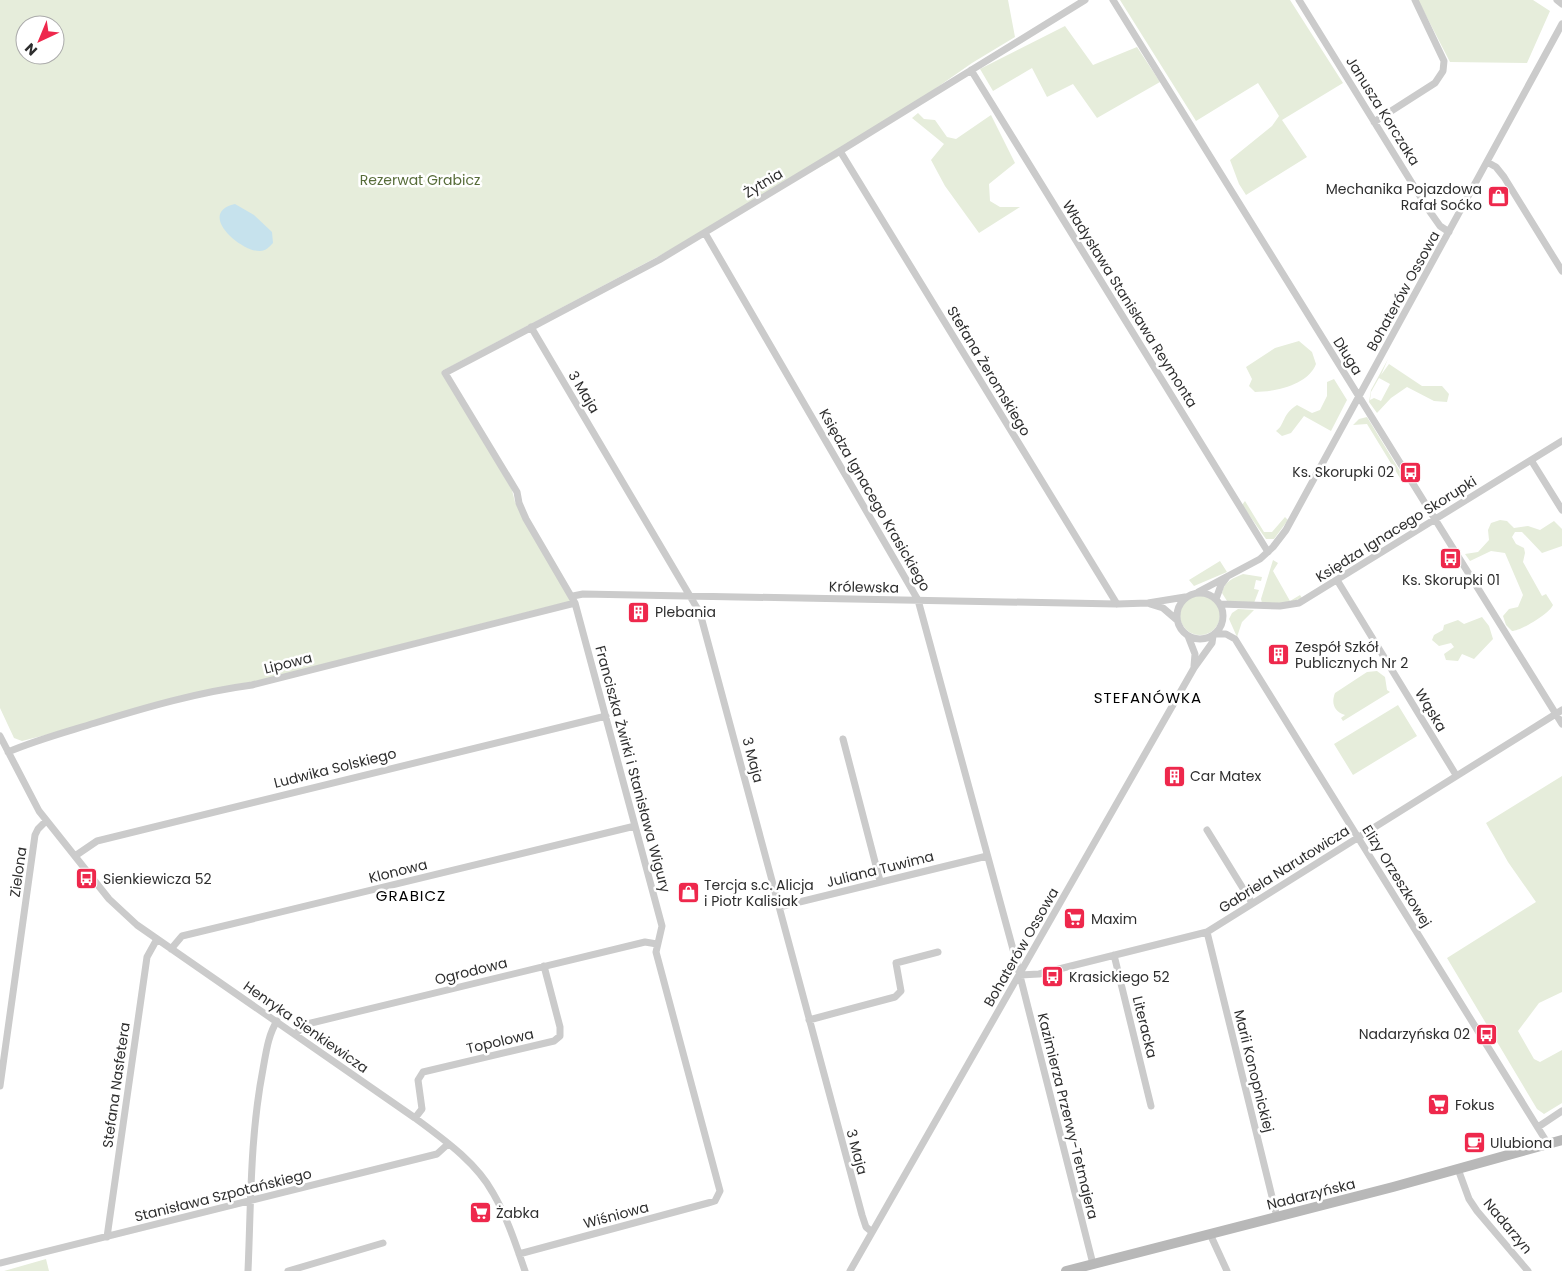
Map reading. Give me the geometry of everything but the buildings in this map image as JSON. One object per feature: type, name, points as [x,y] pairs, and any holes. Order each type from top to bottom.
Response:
[{"type":"main road","name":"Nadarzyńska","points":[[1066,1271],[1277,1217],[1562,1140]]},
{"type":"street","name":"Żytnia","points":[[445,373],[659,260],[840,152],[1084,0]]},
{"type":"street","name":"Długa","points":[[1113,0],[1434,520],[1559,712],[1562,724]]},
{"type":"street","name":"Janusza Korczaka","points":[[1299,0],[1438,224],[1449,232]]},
{"type":"street","points":[[1374,122],[1435,83],[1444,71],[1444,61],[1415,0]]},
{"type":"street","points":[[1557,0],[1562,4]]},
{"type":"street","name":"Bohaterów Ossowa","points":[[1198,592],[1248,567],[1268,552],[1286,530],[1562,24]]},
{"type":"street","name":"Władysława Stanisława Reymonta","points":[[970,70],[1268,552]]},
{"type":"street","name":"Stefana Żeromskiego","points":[[840,152],[1117,604]]},
{"type":"street","points":[[1487,162],[1496,167],[1504,176],[1562,271]]},
{"type":"street","name":"Księdza Ignacego Krasickiego","points":[[705,233],[918,600],[1020,975]]},
{"type":"street","name":"3 Maja","points":[[531,327],[692,596],[700,613],[862,1215],[866,1227],[872,1232]]},
{"type":"street","name":"Franciszka Żwirki i Stanisława Wigury","points":[[445,373],[517,492],[519,503],[526,519],[573,596],[662,926],[662,934],[657,944],[656,952],[720,1186],[718,1197]]},
{"type":"street","name":"Księdza Ignacego Skorupki","points":[[1218,602],[1234,606],[1292,606],[1562,441]]},
{"type":"street","points":[[1531,460],[1562,510]]},
{"type":"street","points":[[1188,636],[1200,639],[1214,635],[1220,629],[1223,616],[1218,602],[1221,585],[1228,576]]},
{"type":"street","name":"Wąska","points":[[1337,580],[1456,775]]},
{"type":"street","points":[[1177,621],[1176,611],[1185,597],[1198,592],[1208,594],[1218,602]]},
{"type":"street","name":"Królewska","points":[[573,596],[692,596],[1117,604],[1148,603],[1185,597]]},
{"type":"street","name":"Lipowa","points":[[8,752],[36,741],[133,712],[223,689],[252,685],[575,603]]},
{"type":"street","points":[[1148,603],[1163,608],[1177,621],[1188,636],[1195,654],[1194,668]]},
{"type":"street","points":[[1223,616],[1234,606]]},
{"type":"street","name":"Elizy Orzeszkowej","points":[[1214,635],[1226,634],[1234,639],[1548,1144]]},
{"type":"street","name":"Bohaterów Ossowa","points":[[850,1271],[1194,668],[1212,643],[1214,635]]},
{"type":"street","name":"Gabriela Narutowicza","points":[[1020,975],[1039,974],[1207,932],[1559,712]]},
{"type":"street","name":"Ludwika Solskiego","points":[[76,856],[97,841],[606,716]]},
{"type":"street","points":[[0,736],[32,800],[46,821]]},
{"type":"street","points":[[843,739],[880,881]]},
{"type":"street","name":"Henryka Sienkiewicza","points":[[46,821],[116,907],[171,949],[416,1118],[448,1144],[475,1170],[493,1192],[525,1271]]},
{"type":"street","name":"Zielona","points":[[0,1086],[35,835],[46,821]]},
{"type":"street","name":"Klonowa","points":[[171,949],[182,936],[635,826]]},
{"type":"street","points":[[1207,830],[1252,903]]},
{"type":"street","name":"Juliana Tuwima","points":[[779,907],[987,856]]},
{"type":"street","name":"Marii Konopnickiej","points":[[1207,932],[1277,1217]]},
{"type":"street","name":"Stefana Nasfetera","points":[[107,1237],[147,957],[157,939]]},
{"type":"street","name":"Ogrodowa","points":[[295,1034],[307,1024],[645,942],[657,944]]},
{"type":"street","points":[[809,1020],[895,996],[901,991],[896,962],[938,952]]},
{"type":"street","name":"Literacka","points":[[1114,955],[1151,1106]]},
{"type":"street","name":"Topolowa","points":[[416,1118],[422,1109],[418,1080],[423,1072],[554,1041],[560,1036],[560,1027],[544,966]]},
{"type":"street","name":"Kazimierza Przerwy-Tetmajera","points":[[1020,975],[1093,1264]]},
{"type":"street","points":[[248,1271],[253,1134],[258,1092],[271,1032],[277,1022]]},
{"type":"street","points":[[1538,1127],[1562,1111]]},
{"type":"street","name":"Stanisława Szpotańskiego","points":[[0,1263],[437,1154],[448,1144]]},
{"type":"street","name":"Nadarzyn","points":[[1458,1169],[1469,1199],[1477,1211],[1528,1271]]},
{"type":"street","name":"Wiśniowa","points":[[519,1254],[708,1203],[718,1197]]},
{"type":"street","points":[[1210,1234],[1227,1271]]},
{"type":"street","points":[[288,1271],[383,1243]]},
{"type":"green space","name":"Rezerwat Grabicz","points":[[0,0],[1008,0],[1015,37],[972,63],[836,158],[659,256],[442,371],[512,490],[515,502],[571,601],[22,741],[14,738],[0,708]]},
{"type":"green space","points":[[1120,0],[1290,0],[1343,83],[1282,120],[1307,157],[1246,195],[1239,184],[1230,160],[1272,126],[1279,116],[1258,83],[1196,121]]},
{"type":"green space","points":[[1418,0],[1533,0],[1550,11],[1527,63],[1450,62]]},
{"type":"green space","points":[[1065,26],[1093,65],[1137,47],[1160,82],[1097,118],[1073,84],[1047,97],[1032,68],[993,91],[980,69]]},
{"type":"green space","points":[[918,113],[924,119],[935,120],[947,137],[956,139],[991,115],[1015,163],[989,184],[990,201],[1000,207],[1020,207],[979,233],[945,186],[931,160],[944,144],[912,118]]},
{"type":"green space","points":[[1299,341],[1312,352],[1316,364],[1312,371],[1306,377],[1290,386],[1272,391],[1255,392],[1249,386],[1252,379],[1246,367],[1275,348]]},
{"type":"green space","points":[[1388,359],[1381,375],[1389,364],[1422,386],[1442,386],[1449,394],[1447,402],[1434,401],[1407,387],[1391,398],[1377,413],[1369,402],[1371,390]],"holes":[[[1379,378],[1390,384],[1381,401],[1374,398],[1370,400],[1371,392]]]},
{"type":"green space","points":[[1334,379],[1347,400],[1331,431],[1304,416],[1291,433],[1282,436],[1276,431],[1292,408],[1297,405],[1312,413],[1320,410],[1327,396],[1327,382]]},
{"type":"green space","points":[[1367,417],[1406,481],[1403,483],[1367,424],[1353,425],[1359,419]]},
{"type":"green space","points":[[1245,501],[1264,532],[1272,532],[1285,517],[1288,520],[1274,539],[1266,539],[1242,505]]},
{"type":"green space","points":[[1500,520],[1507,521],[1514,528],[1528,526],[1540,530],[1554,521],[1562,529],[1562,546],[1542,553],[1522,532],[1515,532],[1512,537],[1516,544],[1524,548],[1523,562],[1542,596],[1546,594],[1553,605],[1535,621],[1512,631],[1506,625],[1503,616],[1509,609],[1518,607],[1523,595],[1505,553],[1491,551],[1470,561],[1465,554],[1478,552],[1489,540],[1488,530],[1491,523]]},
{"type":"green space","points":[[1273,560],[1278,563],[1273,571],[1290,601],[1300,595],[1302,598],[1288,603],[1262,603],[1261,599]]},
{"type":"green space","points":[[1220,561],[1227,572],[1194,586],[1189,580]]},
{"type":"green space","points":[[1243,574],[1262,577],[1261,581],[1256,580],[1254,589],[1259,590],[1254,603],[1227,601],[1222,593],[1223,589],[1230,580]]},
{"type":"green space","points":[[1196,595],[1204,595],[1211,598],[1217,604],[1220,615],[1217,626],[1211,632],[1204,635],[1196,635],[1189,632],[1183,626],[1180,619],[1180,611],[1183,604],[1189,598]]},
{"type":"green space","points":[[1238,609],[1254,610],[1242,622],[1237,637],[1229,619],[1232,613]]},
{"type":"green space","points":[[1482,617],[1489,626],[1493,639],[1474,659],[1462,654],[1458,661],[1446,660],[1444,654],[1454,647],[1451,643],[1439,646],[1432,640],[1434,635],[1443,630],[1444,625],[1458,620],[1464,624]]},
{"type":"green space","points":[[1377,671],[1385,677],[1387,690],[1390,692],[1343,721],[1341,718],[1345,715],[1338,712],[1334,707],[1335,693],[1367,672]]},
{"type":"green space","points":[[1398,705],[1417,736],[1353,775],[1334,744]]},
{"type":"green space","points":[[1562,776],[1562,992],[1539,1003],[1518,1031],[1534,1059],[1540,1062],[1562,1050],[1562,1103],[1544,1114],[1537,1109],[1447,958],[1536,902],[1508,862],[1486,823]]},
{"type":"green space","points":[[46,1259],[49,1271],[4,1271]]},
{"type":"water","points":[[235,204],[254,215],[272,232],[273,243],[260,251],[252,250],[233,239],[221,223],[220,215],[224,209]]},
{"type":"place","name":"Mechanika Pojazdowa Rafał Soćko","points":[[1498,197]]},
{"type":"place","name":"Ks. Skorupki 02","points":[[1410,472]]},
{"type":"place","name":"Ks. Skorupki 01","points":[[1451,558]]},
{"type":"place","name":"Plebania","points":[[639,612]]},
{"type":"place","name":"Zespół Szkół Publicznych Nr 2","points":[[1279,655]]},
{"type":"place","name":"Car Matex","points":[[1174,776]]},
{"type":"place","name":"Sienkiewicza 52","points":[[87,879]]},
{"type":"place","name":"Tercja s.c. Alicja i Piotr Kalisiak","points":[[688,893]]},
{"type":"place","name":"Maxim","points":[[1075,919]]},
{"type":"place","name":"Krasickiego 52","points":[[1053,977]]},
{"type":"place","name":"Nadarzyńska 02","points":[[1486,1034]]},
{"type":"place","name":"Fokus","points":[[1439,1105]]},
{"type":"place","name":"Ulubiona","points":[[1474,1143]]},
{"type":"place","name":"Żabka","points":[[480,1213]]},
{"type":"district","name":"STEFANÓWKA","points":[[1148,697]]},
{"type":"district","name":"GRABICZ","points":[[411,895]]}]
